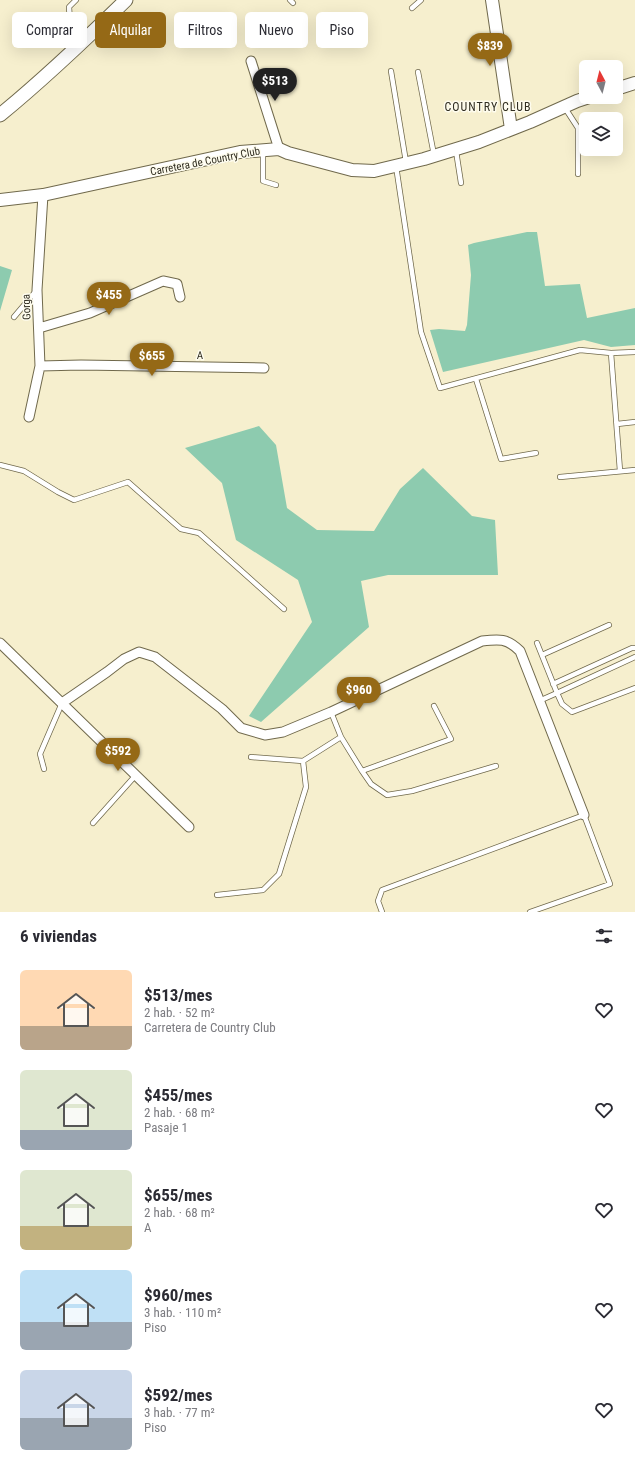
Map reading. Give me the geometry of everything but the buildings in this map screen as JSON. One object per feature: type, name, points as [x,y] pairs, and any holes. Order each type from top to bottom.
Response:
[{"type":"main road","points":[[87,38],[126,0]]},
{"type":"main road","points":[[0,115],[29,92],[76,48]]},
{"type":"street","points":[[492,0],[511,130]]},
{"type":"street","points":[[251,61],[279,149]]},
{"type":"street","points":[[623,87],[635,84]]},
{"type":"street","name":"Carretera de Country Club","points":[[0,200],[43,195],[240,152],[263,150],[279,149],[288,153],[352,170],[374,171],[434,156],[479,142],[579,101]]},
{"type":"street","name":"Gorga","points":[[29,416],[40,366],[37,290],[43,195]]},
{"type":"street","points":[[39,328],[90,313],[163,281],[177,284],[180,297]]},
{"type":"street","name":"A","points":[[40,366],[81,364],[264,368]]},
{"type":"street","points":[[62,703],[124,659],[139,652],[155,657],[222,708],[242,728],[265,735],[283,732],[331,712],[482,641],[496,640],[512,643],[520,651],[584,815]]},
{"type":"street","points":[[0,643],[189,828]]},
{"type":"lane","points":[[69,12],[69,7],[75,0]]},
{"type":"lane","points":[[412,8],[421,0]]},
{"type":"lane","points":[[391,70],[421,332],[440,388],[580,350],[610,353],[635,352]]},
{"type":"lane","points":[[418,72],[434,156]]},
{"type":"lane","points":[[564,107],[578,128],[578,174]]},
{"type":"lane","points":[[456,149],[461,183]]},
{"type":"lane","points":[[263,150],[264,181],[276,185]]},
{"type":"lane","points":[[14,317],[37,290]]},
{"type":"lane","points":[[610,353],[620,471]]},
{"type":"lane","points":[[476,379],[502,458],[536,452]]},
{"type":"lane","points":[[617,424],[635,422]]},
{"type":"lane","points":[[0,465],[24,471],[74,500],[128,482],[181,529],[199,533],[284,609]]},
{"type":"lane","points":[[560,477],[635,470]]},
{"type":"lane","points":[[542,655],[608,625]]},
{"type":"lane","points":[[537,643],[562,704],[572,712],[635,688]]},
{"type":"lane","points":[[553,684],[632,648],[635,648]]},
{"type":"lane","points":[[539,702],[635,657]]},
{"type":"lane","points":[[44,770],[40,754],[62,703]]},
{"type":"lane","points":[[362,771],[451,739],[434,706]]},
{"type":"lane","points":[[331,712],[341,737],[362,771],[371,784],[387,795],[412,791],[496,766]]},
{"type":"lane","points":[[251,758],[303,761],[341,737]]},
{"type":"lane","points":[[217,895],[263,890],[279,874],[306,787],[303,761]]},
{"type":"lane","points":[[93,823],[136,775]]},
{"type":"lane","points":[[382,912],[378,902],[382,890],[584,815],[610,884],[530,912]]},
{"type":"green space","points":[[527,232],[537,232],[545,286],[580,284],[587,318],[635,308],[635,345],[611,347],[584,340],[443,372],[430,330],[439,329],[465,331],[467,325],[471,275],[468,245]]},
{"type":"green space","points":[[0,266],[12,270],[0,311]]},
{"type":"green space","points":[[259,426],[276,445],[287,508],[317,530],[374,531],[400,489],[423,468],[472,516],[495,520],[498,575],[388,575],[361,581],[369,627],[261,722],[249,716],[312,622],[298,580],[236,540],[222,483],[185,448]]},
{"type":"district","name":"COUNTRY CLUB","points":[[488,107]]}]
